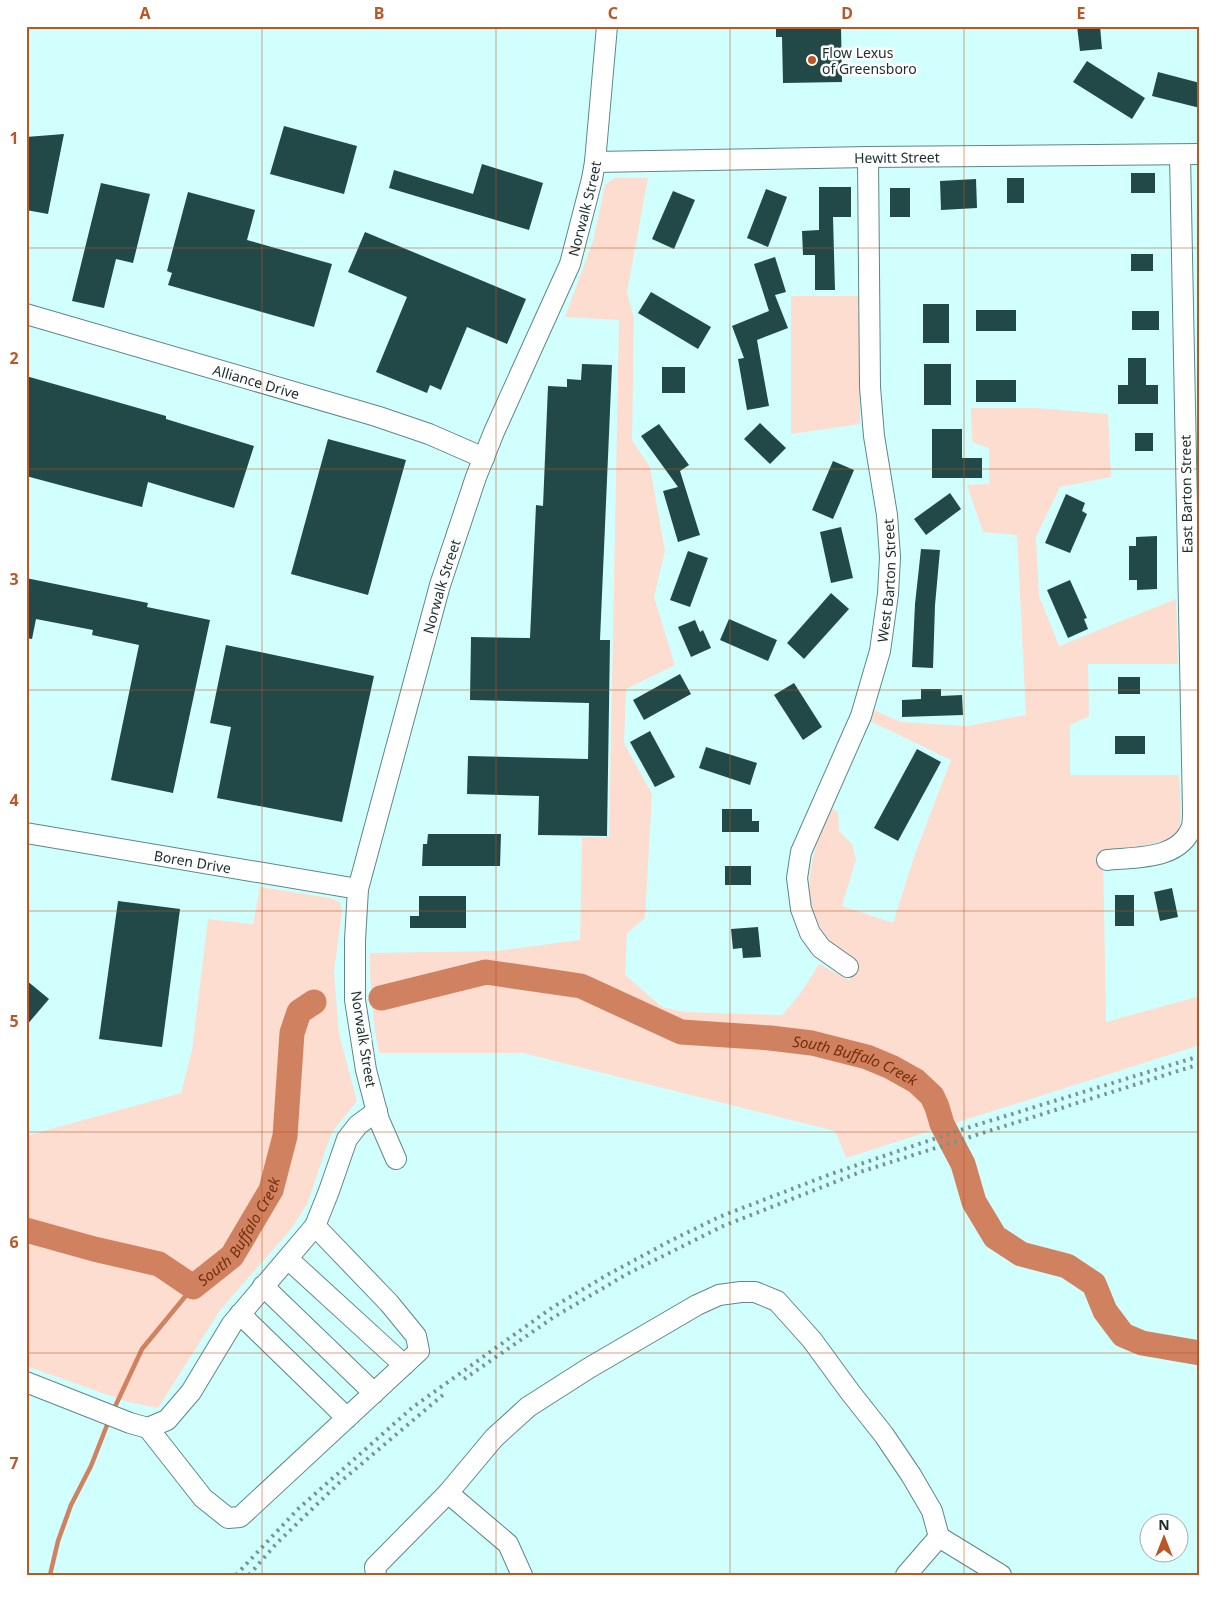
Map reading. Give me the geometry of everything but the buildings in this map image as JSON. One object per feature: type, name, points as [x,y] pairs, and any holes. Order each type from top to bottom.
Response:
[{"type":"street","name":"Norwalk Street","points":[[396,1158],[377,1112],[366,1070],[355,1000],[355,940],[358,889],[440,584],[484,458],[515,386],[562,286],[570,264],[595,162],[607,26]]},
{"type":"street","name":"Hewitt Street","points":[[595,162],[1200,154]]},
{"type":"street","name":"East Barton Street","points":[[1107,860],[1166,852],[1178,846],[1187,836],[1192,825],[1196,749],[1194,628],[1180,155]]},
{"type":"street","name":"West Barton Street","points":[[848,967],[821,948],[810,933],[801,909],[797,878],[801,852],[862,716],[880,651],[888,594],[890,557],[887,515],[874,436],[870,387],[868,157]]},
{"type":"street","name":"Alliance Drive","points":[[26,314],[376,416],[429,434],[484,458]]},
{"type":"street","name":"Boren Drive","points":[[26,833],[358,889]]},
{"type":"street","points":[[148,1428],[167,1420],[191,1392],[232,1324],[315,1226],[347,1139],[358,1125],[377,1112]]},
{"type":"street","points":[[26,1382],[130,1423],[148,1428],[203,1498],[228,1518],[240,1517],[420,1350],[416,1336],[389,1303],[315,1226]]},
{"type":"street","points":[[288,1259],[404,1365]]},
{"type":"street","points":[[263,1286],[374,1393]]},
{"type":"street","points":[[376,1575],[375,1567],[448,1493],[494,1438],[528,1407],[589,1368],[697,1305],[719,1295],[755,1292],[777,1301],[788,1312],[812,1340],[884,1434],[911,1475],[932,1512],[939,1537],[1001,1575]]},
{"type":"street","points":[[240,1314],[347,1418]]},
{"type":"street","points":[[448,1493],[508,1544],[522,1575]]},
{"type":"street","points":[[906,1575],[939,1537]]},
{"type":"shaded area","points":[[614,178],[648,178],[627,292],[634,319],[632,440],[650,467],[665,551],[654,597],[675,665],[626,689],[624,743],[652,794],[645,918],[627,933],[625,975],[662,1007],[684,1012],[782,1015],[800,994],[819,964],[849,980],[857,960],[836,947],[821,929],[814,913],[810,896],[810,878],[817,843],[830,808],[838,812],[839,831],[852,844],[856,859],[842,906],[893,923],[915,854],[951,760],[870,721],[874,710],[901,722],[967,726],[1026,715],[1017,535],[983,532],[967,485],[989,484],[989,448],[972,442],[971,408],[1035,408],[1108,414],[1111,477],[1060,487],[1036,537],[1039,596],[1059,646],[1176,599],[1178,664],[1088,664],[1089,716],[1070,725],[1070,775],[1179,775],[1181,813],[1179,827],[1172,837],[1154,843],[1103,851],[1106,1022],[1200,996],[1200,1045],[846,1158],[835,1131],[523,1053],[379,1053],[372,1003],[370,953],[496,951],[580,940],[582,837],[609,837],[619,320],[565,317],[593,241],[605,185]]},
{"type":"shaded area","points":[[791,296],[860,296],[860,424],[791,434]]},
{"type":"shaded area","points":[[260,887],[330,898],[340,902],[342,911],[334,972],[339,1034],[357,1101],[332,1132],[307,1204],[292,1228],[221,1309],[158,1408],[128,1402],[26,1366],[26,1136],[181,1093],[192,1050],[208,919],[253,924]]},
{"type":"waterway","name":"South Buffalo Creek","points":[[381,998],[486,972],[581,986],[681,1032],[812,1043],[867,1057],[891,1067],[916,1081],[932,1096],[942,1124],[963,1164],[974,1202],[995,1237],[1021,1254],[1067,1266],[1094,1284],[1105,1311],[1123,1335],[1142,1343],[1200,1353]]},
{"type":"waterway","name":"South Buffalo Creek","points":[[26,1230],[94,1249],[159,1264],[193,1287],[232,1256],[271,1190],[285,1136],[292,1033],[299,1012],[314,1002]]},
{"type":"waterway","points":[[113,1411],[142,1349],[193,1287]]},
{"type":"waterway","points":[[50,1575],[58,1541],[71,1505],[91,1466],[109,1420]]},
{"type":"railway","points":[[236,1575],[298,1509],[413,1407],[553,1307],[670,1241],[719,1217],[831,1174],[957,1131],[1200,1056]]},
{"type":"railway","points":[[464,1379],[554,1317],[627,1274],[723,1226],[863,1171],[1200,1064]]},
{"type":"railway","points":[[249,1575],[276,1544],[339,1483],[444,1394]]},
{"type":"place","name":"Flow Lexus of Greensboro","points":[[812,60]]}]
